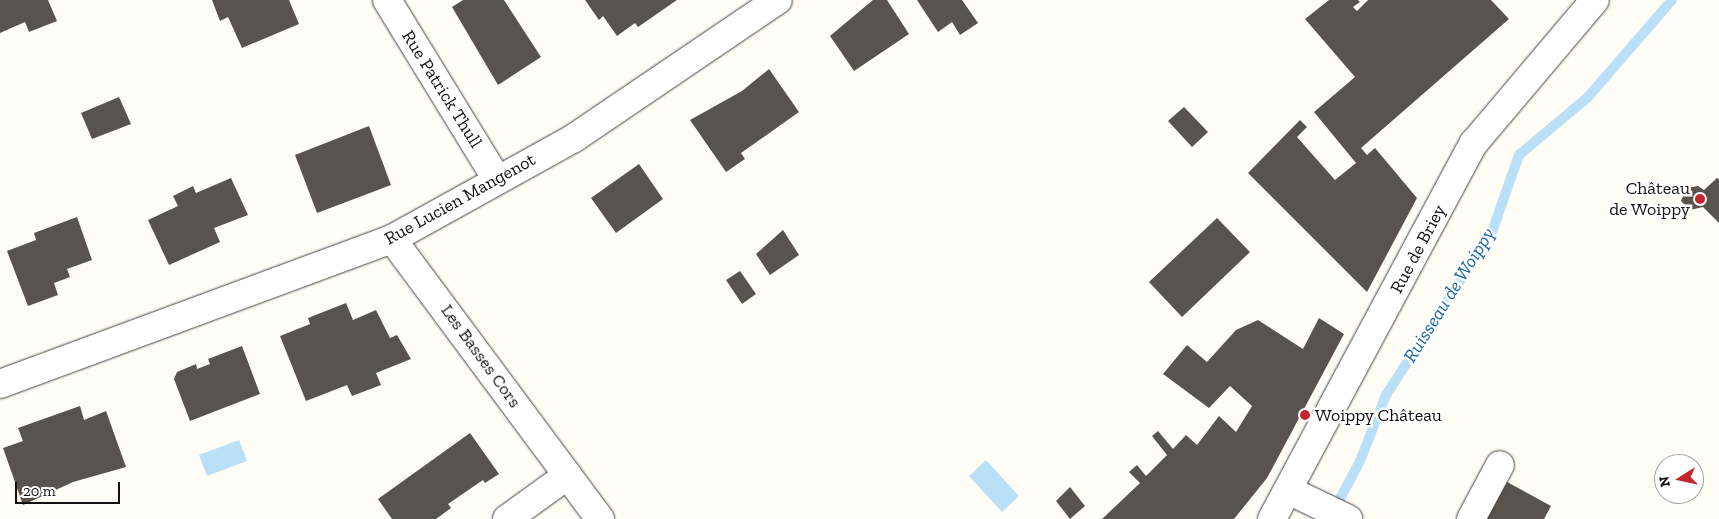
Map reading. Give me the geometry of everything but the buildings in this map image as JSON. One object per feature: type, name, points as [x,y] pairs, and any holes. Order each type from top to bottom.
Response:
[{"type":"street","name":"Rue Patrick Thull","points":[[387,0],[496,178]]},
{"type":"street","name":"Rue Lucien Mangenot","points":[[0,384],[392,239],[496,178],[574,138],[778,0]]},
{"type":"street","name":"Rue de Briey","points":[[1272,519],[1474,143],[1595,0]]},
{"type":"street","name":"Les Basses Cors","points":[[392,239],[600,519]]},
{"type":"street","points":[[1471,519],[1500,465]]},
{"type":"street","points":[[507,519],[568,475]]},
{"type":"street","points":[[1288,490],[1341,516]]},
{"type":"water","points":[[239,440],[247,461],[207,476],[199,455]]},
{"type":"water","points":[[986,460],[1019,496],[1002,512],[969,476]]},
{"type":"waterway","name":"Ruisseau de Woippy","points":[[1333,512],[1360,461],[1386,395],[1492,232],[1519,155],[1588,97],[1672,0]]},
{"type":"place","name":"Château de Woippy","points":[[1700,199]]},
{"type":"place","name":"Woippy Château","points":[[1305,415]]}]
